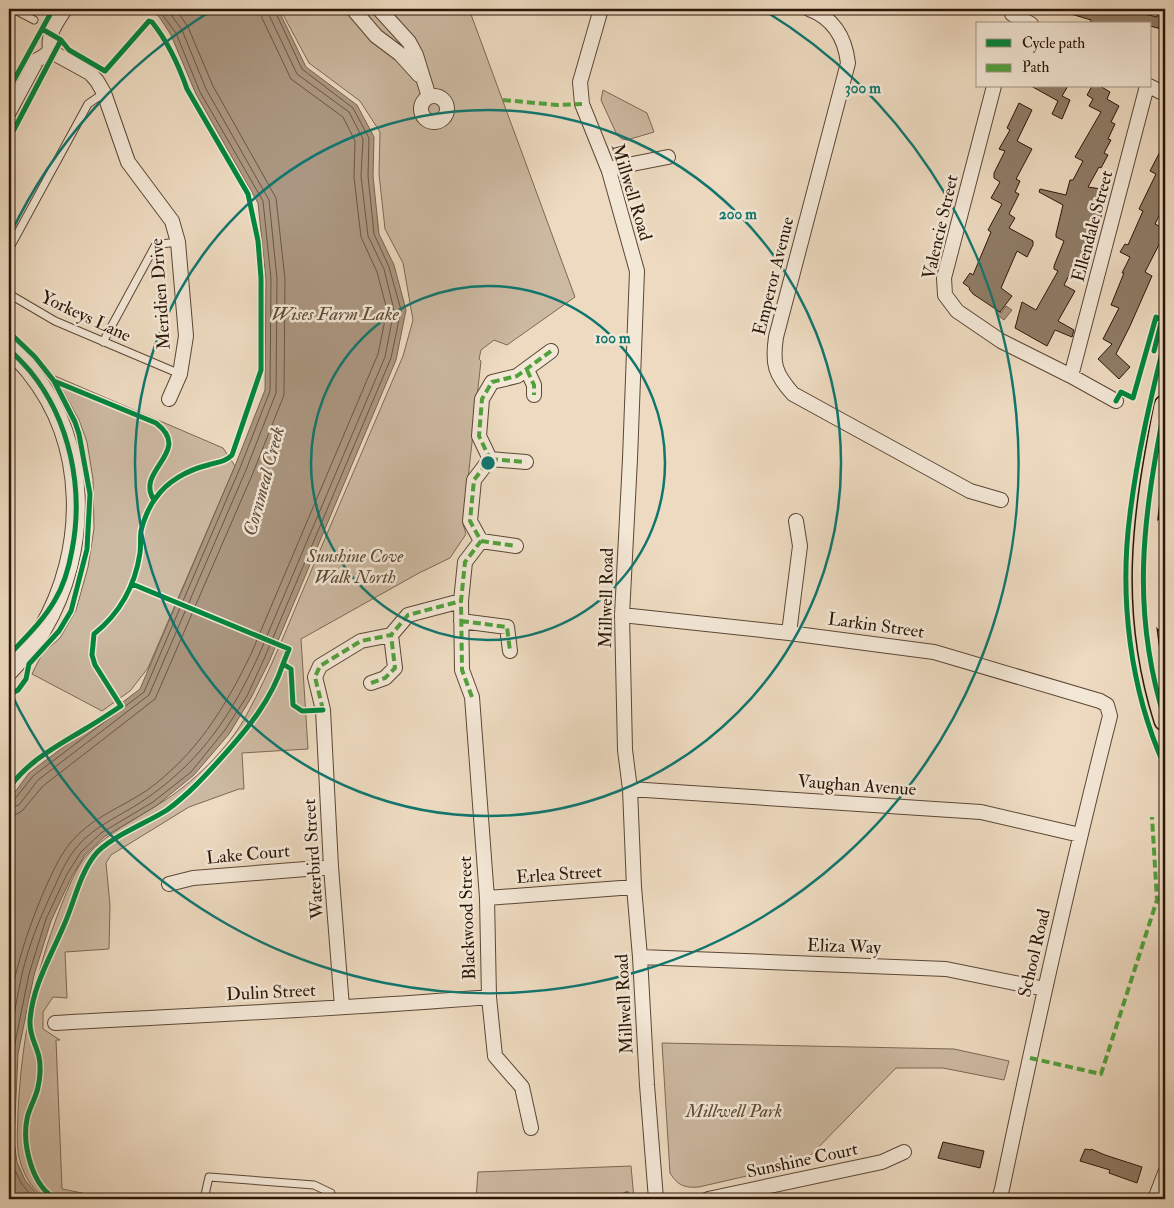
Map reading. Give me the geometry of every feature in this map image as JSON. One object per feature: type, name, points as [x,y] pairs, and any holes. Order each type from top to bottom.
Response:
[{"type":"main road","points":[[1165,406],[1148,502],[1142,570],[1145,634],[1159,702],[1165,720]]},
{"type":"main road","points":[[1165,528],[1163,559],[1165,621]]},
{"type":"street","points":[[9,112],[38,60],[50,51],[51,34],[65,9]]},
{"type":"street","points":[[353,9],[376,36],[400,54],[422,77]]},
{"type":"street","points":[[379,9],[408,42],[416,55],[429,97]]},
{"type":"street","name":"Millwell Road","points":[[601,9],[580,82],[582,104],[609,171],[637,271],[622,615],[625,750],[630,789],[634,887],[656,1199]]},
{"type":"street","name":"Emperor Avenue","points":[[809,9],[828,19],[839,32],[847,50],[848,63],[776,337],[775,369],[781,380],[793,394],[970,491],[1001,500]]},
{"type":"street","points":[[1012,16],[1026,22]]},
{"type":"street","name":"Meridien Drive","points":[[50,51],[90,73],[98,81],[128,162],[172,221],[178,242],[186,336],[180,374],[169,399]]},
{"type":"street","name":"Valencie Street","points":[[993,88],[944,278],[945,295],[957,311],[1001,341],[1116,401]]},
{"type":"street","name":"Ellendale Street","points":[[1071,376],[1147,88]]},
{"type":"street","points":[[1152,88],[1165,94]]},
{"type":"street","points":[[609,171],[617,167],[668,157]]},
{"type":"street","points":[[9,349],[30,372],[48,399],[66,438],[73,469],[76,497],[76,526],[68,568],[58,596],[10,664]]},
{"type":"street","points":[[490,459],[479,436],[482,399],[492,382],[518,376],[551,351]]},
{"type":"street","points":[[526,370],[534,385],[534,395]]},
{"type":"street","points":[[490,459],[526,462]]},
{"type":"street","points":[[490,459],[474,480],[470,521],[481,541],[516,546]]},
{"type":"street","points":[[790,633],[800,546],[796,521]]},
{"type":"street","name":"Blackwood Street","points":[[481,541],[465,562],[461,601],[462,670],[472,697],[487,898],[490,997],[495,1056],[522,1087],[531,1128]]},
{"type":"street","points":[[371,683],[385,678],[395,668],[391,635],[408,615],[461,601]]},
{"type":"street","name":"Larkin Street","points":[[622,615],[790,633],[934,652],[1100,701],[1107,705],[1110,716]]},
{"type":"street","points":[[461,620],[507,628],[510,651]]},
{"type":"street","name":"Waterbird Street","points":[[342,1006],[323,710],[315,677],[320,666],[361,641],[391,635]]},
{"type":"street","name":"School Road","points":[[998,1199],[1002,1189],[1080,835],[1110,716]]},
{"type":"street","name":"Vaughan Avenue","points":[[630,789],[981,812],[1080,835]]},
{"type":"street","name":"Lake Court","points":[[169,884],[194,878],[332,867]]},
{"type":"street","name":"Erlea Street","points":[[487,898],[634,887]]},
{"type":"street","name":"Eliza Way","points":[[640,957],[946,969],[1045,989]]},
{"type":"street","name":"Dulin Street","points":[[55,1023],[342,1006],[398,1005],[490,997]]},
{"type":"street","name":"Sunshine Court","points":[[708,1199],[882,1162],[904,1152]]},
{"type":"street","points":[[1155,1199],[1165,1173]]},
{"type":"lane","points":[[13,9],[34,20]]},
{"type":"lane","points":[[9,249],[88,104],[104,93]]},
{"type":"lane","points":[[103,342],[155,246],[178,242]]},
{"type":"lane","name":"Yorkeys Lane","points":[[9,294],[55,321],[180,374]]},
{"type":"lane","points":[[204,1199],[209,1177],[314,1185],[331,1193]]},
{"type":"green space","name":"Sunshine Cove Walk North","points":[[280,9],[469,9],[575,297],[507,345],[494,340],[481,350],[463,524],[466,534],[450,558],[419,573],[301,639],[308,749],[242,753],[244,789],[239,789],[189,807],[111,855],[106,863],[110,905],[109,949],[65,952],[67,998],[53,997],[43,1012],[43,1029],[60,1040],[56,1040],[62,1189],[112,1199],[46,1199],[30,1184],[19,1158],[17,1138],[18,1111],[26,1032],[31,1007],[43,957],[69,886],[79,866],[96,846],[112,833],[172,796],[197,776],[230,740],[247,714],[280,646],[403,356],[413,320],[403,263],[385,229],[379,174],[380,132],[360,101],[309,63]]},
{"type":"green space","points":[[603,90],[647,113],[654,132],[627,140],[617,135],[601,100]]},
{"type":"green space","points":[[55,376],[223,448],[235,466],[148,668],[130,691],[102,711],[32,674],[42,654],[60,638],[76,610],[88,567],[94,529],[93,479],[87,442],[79,420]]},
{"type":"green space","name":"Millwell Park","points":[[662,1043],[954,1049],[1009,1061],[1004,1080],[943,1068],[896,1068],[803,1163],[699,1187],[690,1187],[676,1181],[670,1173]]},
{"type":"green space","points":[[631,1166],[634,1199],[476,1199],[478,1172]]},
{"type":"water","name":"Wises Farm Lake","points":[[151,9],[278,9],[306,67],[357,105],[374,137],[373,176],[379,234],[394,265],[406,310],[396,360],[269,662],[251,698],[229,734],[194,775],[156,806],[104,837],[85,855],[72,876],[51,921],[34,975],[18,1054],[14,1141],[17,1162],[25,1180],[41,1199],[9,1199],[9,800],[29,773],[140,689],[235,466],[265,390],[266,280],[258,203],[196,94],[171,35],[160,18]]},
{"type":"water","points":[[1006,306],[1012,310],[1004,320],[996,314],[998,311],[1001,313]]},
{"type":"building","points":[[1062,9],[1136,9],[1136,12],[1157,17],[1159,9],[1165,9],[1165,30],[1152,27],[1152,22],[1090,22],[1091,20],[1061,11]]},
{"type":"building","points":[[1035,88],[1067,88],[1062,96],[1070,100],[1062,119],[1052,114],[1058,101]]},
{"type":"building","points":[[1091,88],[1103,88],[1110,92],[1107,99],[1119,106],[1111,122],[1115,124],[1108,139],[1111,140],[1104,153],[1108,155],[1088,187],[1101,189],[1096,207],[1103,208],[1100,221],[1091,218],[1081,258],[1078,265],[1075,264],[1064,285],[1075,291],[1058,321],[1074,330],[1072,337],[1055,330],[1047,346],[1015,328],[1022,302],[1036,310],[1058,271],[1054,269],[1054,266],[1064,241],[1056,237],[1056,234],[1063,205],[1039,192],[1040,189],[1066,195],[1070,180],[1073,180],[1083,161],[1075,157],[1101,112],[1089,106],[1093,99],[1087,95]]},
{"type":"building","points":[[1019,103],[1032,110],[1017,141],[1032,149],[1016,179],[1020,181],[1015,192],[1019,194],[1009,214],[1015,218],[1009,228],[1033,241],[1033,245],[1027,257],[1017,251],[1001,288],[1012,296],[1000,312],[973,294],[970,288],[963,283],[970,273],[973,275],[991,232],[988,230],[1002,204],[991,198],[1000,182],[994,178],[994,173],[1005,151],[999,149],[1010,130],[1007,128]]},
{"type":"building","points":[[1165,142],[1165,204],[1155,224],[1165,229],[1165,233],[1145,272],[1152,276],[1116,354],[1130,367],[1119,379],[1098,359],[1112,344],[1103,339],[1119,308],[1111,305],[1124,273],[1122,273],[1130,257],[1120,252],[1125,244],[1128,245],[1143,211],[1139,209],[1156,174],[1150,171]]},
{"type":"building","points":[[943,1142],[984,1151],[980,1168],[938,1158]]},
{"type":"building","points":[[1085,1149],[1091,1149],[1142,1167],[1137,1183],[1109,1173],[1110,1170],[1080,1161]]},
{"type":"waterway","points":[[614,1199],[627,1193]]},
{"type":"marked path","points":[[503,100],[557,105],[582,104]]},
{"type":"marked path","points":[[472,697],[462,670],[461,601],[465,562],[481,541],[470,521],[474,480],[490,459],[479,436],[482,399],[492,382],[517,376],[551,351]]},
{"type":"marked path","points":[[527,370],[534,385],[534,395]]},
{"type":"marked path","points":[[490,459],[526,462]]},
{"type":"marked path","points":[[481,541],[516,546]]},
{"type":"marked path","points":[[323,710],[315,677],[320,666],[361,641],[391,635],[408,615],[461,601]]},
{"type":"marked path","points":[[461,621],[507,627],[510,651]]},
{"type":"marked path","points":[[371,683],[385,678],[395,668],[391,635]]},
{"type":"marked path","points":[[1030,1058],[1101,1074],[1157,900],[1152,817]]},
{"type":"cycle path","points":[[9,89],[53,9]]},
{"type":"cycle path","points":[[9,788],[34,762],[121,706],[95,665],[92,655],[94,634],[111,618],[130,588],[138,565],[143,523],[160,493],[186,473],[224,460],[232,455],[261,370],[261,278],[258,241],[248,194],[187,89],[177,63],[163,38],[152,22],[149,21],[105,71],[69,50],[61,40],[42,29]]},
{"type":"cycle path","points":[[9,139],[61,40]]},
{"type":"cycle path","points":[[1116,401],[1121,392],[1133,398],[1156,317],[1162,319],[1154,351]]},
{"type":"cycle path","points":[[9,332],[35,357],[54,381],[75,422],[90,494],[87,549],[71,611],[59,631],[29,664],[26,679],[18,690],[9,695]]},
{"type":"cycle path","points":[[1165,340],[1136,470],[1127,546],[1126,578],[1130,643],[1136,675],[1143,707],[1165,767]]},
{"type":"cycle path","points":[[9,349],[30,371],[44,390],[55,411],[64,433],[70,456],[75,479],[76,503],[72,550],[61,588],[45,615],[9,655]]},
{"type":"cycle path","points":[[54,381],[156,423],[166,433],[169,443],[167,452],[151,479],[150,489],[154,500]]},
{"type":"cycle path","points":[[1165,406],[1151,487],[1144,563],[1147,640],[1154,679],[1165,720]]},
{"type":"cycle path","points":[[1165,528],[1163,559],[1165,621]]},
{"type":"cycle path","points":[[132,584],[289,649],[283,664]]},
{"type":"cycle path","points":[[57,1199],[48,1193],[35,1175],[26,1140],[27,1119],[37,1091],[40,1068],[30,1021],[38,984],[89,864],[100,849],[167,810],[204,777],[233,745],[266,701],[283,664],[291,669],[293,705],[302,711],[323,710]]},
{"type":"water label","name":"Cornmeal Creek","points":[[263,481]]}]
